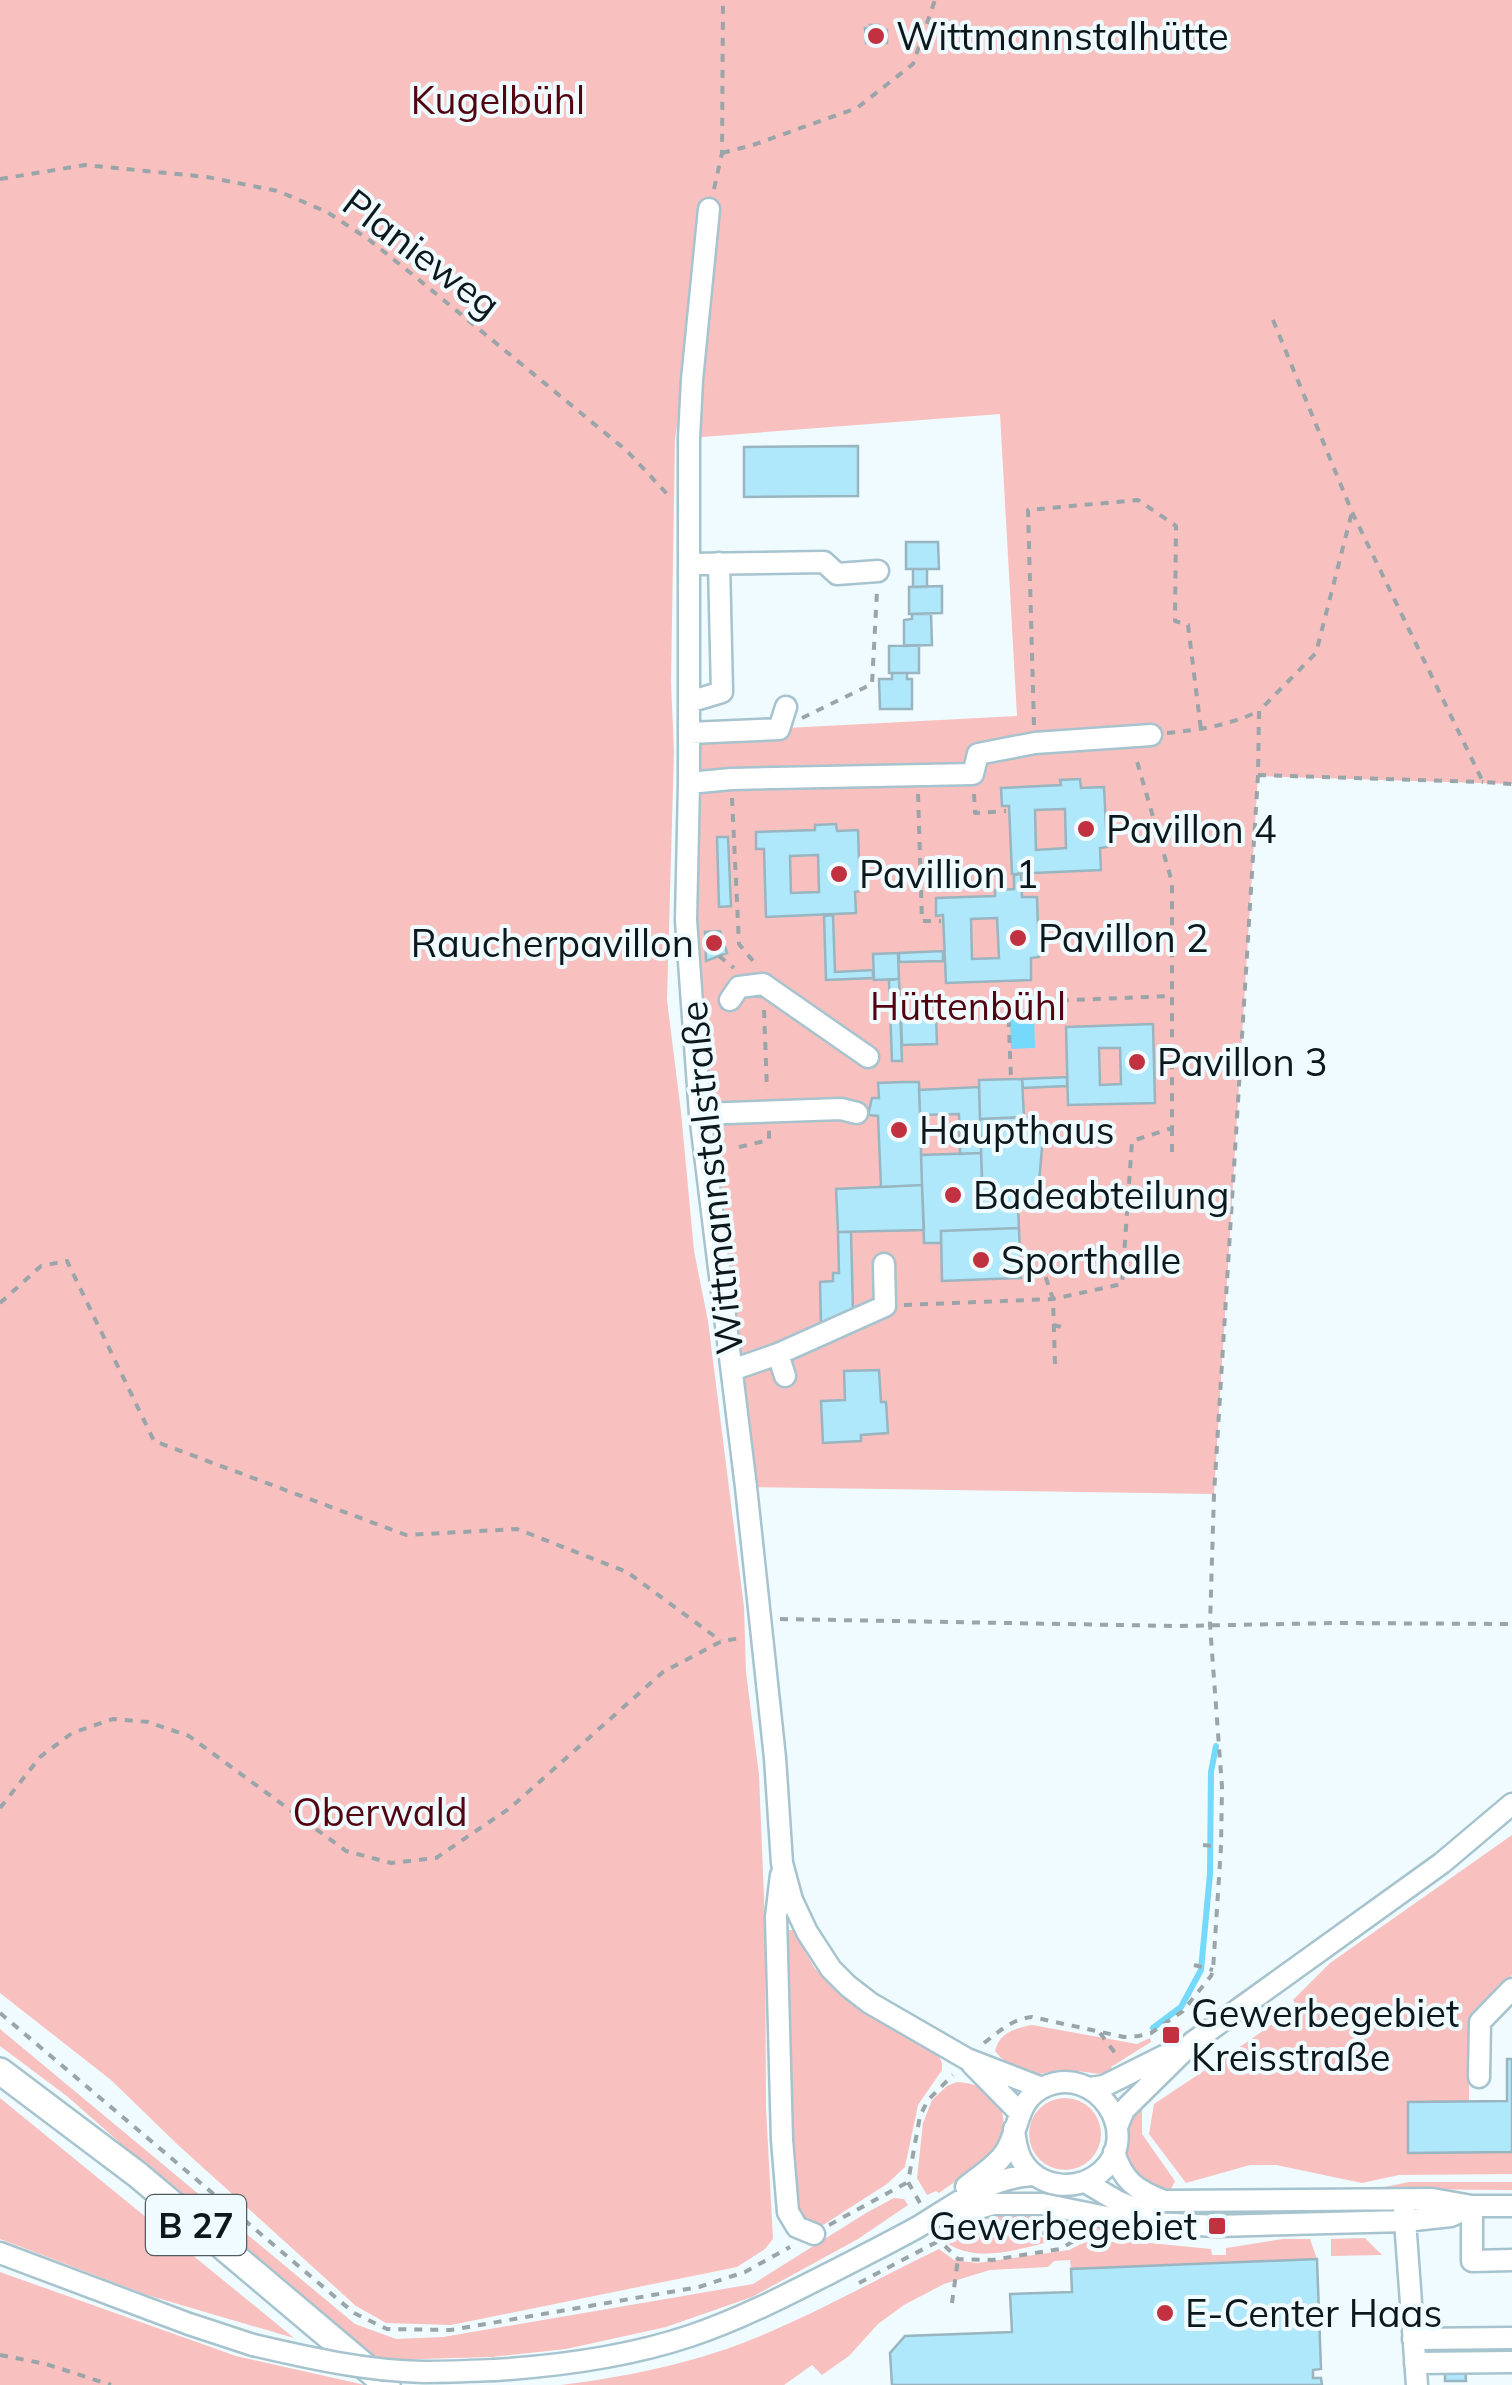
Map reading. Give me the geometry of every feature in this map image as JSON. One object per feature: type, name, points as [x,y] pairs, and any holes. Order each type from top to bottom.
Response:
[{"type":"main road","name":"B 27","points":[[0,2071],[138,2175],[388,2385]]},
{"type":"street","name":"Wittmannstalstraße","points":[[709,209],[689,438],[686,920],[700,1114],[776,1758],[782,1863],[792,1900],[831,1969],[870,2003],[968,2059],[1042,2088]]},
{"type":"street","points":[[690,564],[824,562],[837,574],[878,572]]},
{"type":"street","points":[[690,702],[722,692],[719,563]]},
{"type":"street","points":[[690,733],[779,729],[786,707]]},
{"type":"street","points":[[689,783],[973,774],[978,754],[1035,744],[1140,736]]},
{"type":"street","points":[[730,1000],[740,986],[763,984],[868,1057]]},
{"type":"street","points":[[700,1114],[841,1109],[857,1113]]},
{"type":"street","points":[[732,1370],[778,1354],[884,1306],[884,1264]]},
{"type":"street","points":[[778,1354],[785,1376]]},
{"type":"street","points":[[1016,2121],[1016,2147],[1035,2176],[1051,2184],[1068,2186],[1098,2174],[1114,2152],[1124,2110],[1193,2042],[1442,1863],[1512,1804]]},
{"type":"street","points":[[782,1863],[776,1917],[782,2140],[788,2212],[796,2227],[814,2234]]},
{"type":"street","points":[[1479,2077],[1480,2022],[1512,1990]]},
{"type":"street","points":[[1090,2088],[1104,2086],[1193,2042]]},
{"type":"street","name":"Wittmannstalstraße","points":[[968,2059],[1016,2121]]},
{"type":"street","points":[[914,2229],[1006,2151],[1028,2098],[1042,2088],[1057,2082],[1074,2082],[1090,2088],[1112,2111],[1117,2127]]},
{"type":"street","points":[[1114,2152],[1129,2182],[1164,2202],[1404,2210],[1451,2216],[1472,2206],[1512,2206]]},
{"type":"street","points":[[0,2253],[253,2346],[317,2360],[423,2372],[542,2368],[689,2336],[768,2304],[914,2229],[981,2188],[1019,2176],[1035,2176]]},
{"type":"street","points":[[1085,2182],[1135,2210],[1188,2225]]},
{"type":"street","points":[[914,2229],[976,2208],[1012,2203],[1042,2204],[1131,2222],[1188,2225],[1404,2210]]},
{"type":"street","points":[[1472,2206],[1472,2261],[1512,2260]]},
{"type":"street","points":[[1404,2210],[1416,2385]]},
{"type":"street","points":[[1413,2339],[1512,2338]]},
{"type":"street","points":[[1415,2363],[1512,2362]]},
{"type":"path","points":[[709,209],[722,153],[723,0]]},
{"type":"path","points":[[722,153],[753,146],[857,108],[913,64],[935,0]]},
{"type":"path","name":"Planieweg","points":[[0,179],[84,165],[207,177],[278,191],[327,212],[406,269],[627,452],[690,517]]},
{"type":"path","points":[[1273,320],[1352,512],[1483,782]]},
{"type":"path","points":[[1035,744],[1028,510],[1138,500],[1176,526],[1176,621],[1188,625],[1201,730]]},
{"type":"path","points":[[1172,1156],[1172,882],[1140,736],[1201,730],[1260,711],[1316,654],[1352,512]]},
{"type":"path","points":[[779,729],[872,684],[878,572]]},
{"type":"path","points":[[920,2203],[908,2182],[920,2116],[928,2100],[1008,2024],[1021,2018],[1043,2018],[1124,2037],[1151,2033],[1182,2011],[1213,1970],[1222,1787],[1210,1625],[1214,1494],[1260,711]]},
{"type":"path","points":[[973,774],[975,813],[1006,811]]},
{"type":"path","points":[[1258,775],[1512,784]]},
{"type":"path","points":[[917,776],[922,920],[941,920]]},
{"type":"path","points":[[732,779],[739,944],[762,971],[769,1140],[739,1147]]},
{"type":"path","points":[[901,1007],[1171,996]]},
{"type":"path","points":[[1008,1003],[1011,1079]]},
{"type":"path","points":[[884,1306],[1053,1299],[1122,1284],[1132,1140],[1172,1128]]},
{"type":"path","points":[[1054,1364],[1053,1299],[1039,1258],[1060,1255]]},
{"type":"path","points":[[0,1303],[42,1266],[66,1261],[154,1441],[406,1535],[517,1529],[626,1572],[722,1641]]},
{"type":"path","points":[[1053,1325],[1067,1328]]},
{"type":"path","points":[[0,1808],[40,1757],[72,1733],[113,1720],[148,1722],[189,1736],[346,1851],[391,1862],[436,1858],[510,1808],[664,1672],[722,1641],[761,1627],[1512,1624]]},
{"type":"path","points":[[1204,1845],[1221,1847]]},
{"type":"path","points":[[1194,1965],[1213,1970]]},
{"type":"path","points":[[0,2013],[354,2314],[387,2329],[451,2330],[699,2286],[744,2272],[908,2182]]},
{"type":"path","points":[[1098,2031],[1124,2064]]},
{"type":"path","points":[[945,2246],[958,2258],[992,2260],[1060,2248],[1079,2238],[984,2225]]},
{"type":"path","points":[[929,2246],[962,2228]]},
{"type":"path","points":[[952,2302],[958,2258]]},
{"type":"path","points":[[0,2356],[46,2364],[111,2385]]},
{"type":"green space","points":[[0,0],[1512,0],[1512,784],[1258,776],[1214,1494],[746,1487],[691,1001],[689,733],[1017,716],[1000,414],[689,438],[706,234],[675,439],[671,683],[674,751],[667,1000],[694,1251],[708,1321],[744,1607],[746,1672],[759,1775],[766,2108],[773,2239],[737,2267],[451,2325],[386,2323],[356,2306],[111,2080],[0,1993]]},
{"type":"green space","points":[[1512,1835],[1512,1975],[1469,2019],[1469,2101],[1408,2103],[1408,2153],[1512,2152],[1512,2174],[1399,2175],[1362,2183],[1276,2165],[1250,2165],[1186,2183],[1149,2134],[1154,2104],[1297,2006],[1293,2000],[1330,1963]]},
{"type":"green space","points":[[784,1930],[793,1930],[815,1969],[862,2009],[938,2054],[942,2063],[942,2070],[918,2105],[905,2167],[887,2184],[820,2227],[808,2225],[795,2206],[792,2188]]},
{"type":"green space","points":[[1032,2025],[1137,2044],[1150,2038],[1151,2042],[1111,2067],[1114,2073],[1026,2073],[995,2051],[1009,2032]]},
{"type":"green space","points":[[0,2029],[355,2324],[396,2339],[443,2337],[753,2284],[894,2198],[904,2199],[908,2205],[858,2239],[752,2297],[666,2327],[566,2349],[492,2357],[385,2360],[346,2342],[68,2097],[0,2046]]},
{"type":"green space","points":[[957,2082],[980,2087],[995,2098],[1003,2118],[1003,2132],[997,2145],[976,2167],[939,2193],[927,2195],[917,2178],[923,2123],[932,2100]]},
{"type":"green space","points":[[0,2098],[294,2338],[147,2295],[0,2239]]},
{"type":"green space","points":[[1065,2098],[1079,2100],[1091,2108],[1099,2120],[1099,2148],[1091,2160],[1079,2168],[1065,2170],[1051,2168],[1039,2160],[1031,2148],[1029,2134],[1031,2120],[1039,2108],[1051,2100]]},
{"type":"green space","points":[[1138,2104],[1142,2110],[1142,2134],[1175,2181],[1170,2191],[1142,2179],[1128,2158],[1127,2132]]},
{"type":"green space","points":[[1409,2182],[1512,2182],[1512,2190],[1375,2189]]},
{"type":"green space","points":[[1007,2211],[1036,2212],[1127,2228],[1125,2233],[974,2218]]},
{"type":"green space","points":[[971,2230],[1060,2239],[988,2254],[947,2243]]},
{"type":"green space","points":[[1365,2238],[1382,2255],[1331,2256],[1331,2239]]},
{"type":"green space","points":[[1310,2239],[1317,2259],[1071,2269],[1070,2260],[1054,2261],[1048,2267],[990,2270],[944,2284],[904,2305],[878,2324],[849,2356],[822,2375],[812,2365],[784,2385],[561,2385],[665,2367],[716,2353],[809,2314],[939,2249],[954,2260],[977,2263],[1069,2250],[1085,2242],[1140,2242],[1211,2249],[1212,2255],[1226,2255],[1226,2248]]},
{"type":"green space","points":[[0,2272],[236,2356],[365,2385],[0,2385]]},
{"type":"water","points":[[1034,1011],[1035,1048],[1011,1049],[1010,1012]]},
{"type":"building","name":"Wittmannstalhütte","points":[[870,25],[887,30],[887,43],[866,43],[865,28],[871,28]]},
{"type":"building","points":[[858,446],[858,496],[744,497],[744,447]]},
{"type":"building","points":[[906,542],[938,542],[939,569],[906,569]]},
{"type":"building","points":[[913,569],[927,569],[927,587],[913,587]]},
{"type":"building","points":[[942,586],[942,613],[909,614],[909,587]]},
{"type":"building","points":[[912,614],[931,614],[932,645],[904,646],[904,620],[912,619]]},
{"type":"building","points":[[919,645],[919,673],[889,673],[889,646]]},
{"type":"building","points":[[892,673],[907,673],[907,679],[912,679],[912,709],[880,709],[879,679],[892,679]]},
{"type":"building","name":"Pavillon 4","points":[[1080,779],[1081,788],[1104,787],[1107,847],[1100,848],[1101,870],[1012,874],[1009,806],[1002,806],[1001,788],[1061,785],[1060,780]],"holes":[[[1065,809],[1066,848],[1036,850],[1035,810]]]},
{"type":"building","name":"Pavillion 1","points":[[836,824],[837,831],[858,830],[860,891],[855,892],[856,913],[766,917],[764,849],[756,849],[756,832],[815,830],[815,825]],"holes":[[[818,855],[819,892],[791,893],[790,856]]]},
{"type":"building","points":[[717,837],[728,837],[731,906],[719,907]]},
{"type":"building","name":"Pavillon 2","points":[[1021,874],[1022,897],[1037,897],[1039,957],[1031,958],[1031,980],[946,983],[943,915],[936,916],[936,898],[995,896],[995,890],[1014,889],[1014,875]],"holes":[[[997,918],[999,958],[972,959],[971,919]]]},
{"type":"building","points":[[833,915],[835,972],[873,970],[873,978],[826,980],[824,916]]},
{"type":"building","name":"Raucherpavillon","points":[[720,931],[727,953],[706,961],[705,932]]},
{"type":"building","points":[[943,951],[943,961],[899,962],[899,953]]},
{"type":"building","points":[[898,953],[899,979],[874,980],[873,954]]},
{"type":"building","points":[[899,979],[902,1061],[892,1061],[889,980]]},
{"type":"building","points":[[936,1015],[937,1044],[902,1045],[901,1017]]},
{"type":"building","name":"Pavillon 3","points":[[1153,1024],[1155,1103],[1068,1105],[1066,1027]],"holes":[[[1099,1048],[1120,1048],[1121,1084],[1100,1085]]]},
{"type":"building","points":[[1067,1077],[1067,1086],[1023,1088],[1022,1079]]},
{"type":"building","points":[[1022,1079],[1024,1117],[980,1119],[979,1080]]},
{"type":"building","name":"Haupthaus","points":[[919,1082],[922,1185],[881,1187],[878,1116],[868,1115],[872,1098],[879,1098],[878,1083]]},
{"type":"building","points":[[979,1087],[981,1153],[960,1154],[959,1114],[920,1115],[919,1090]]},
{"type":"building","points":[[1031,1117],[1043,1137],[1037,1205],[983,1207],[980,1119]]},
{"type":"building","name":"Badeabteilung","points":[[981,1153],[983,1207],[1018,1206],[1019,1228],[941,1231],[941,1243],[924,1243],[921,1155]]},
{"type":"building","points":[[922,1185],[924,1230],[838,1232],[836,1189]]},
{"type":"building","name":"Sporthalle","points":[[1019,1228],[1021,1278],[942,1281],[941,1231]]},
{"type":"building","points":[[838,1232],[851,1232],[853,1312],[821,1325],[820,1282],[833,1281],[833,1273],[839,1273]]},
{"type":"building","points":[[879,1370],[888,1433],[861,1435],[861,1441],[823,1443],[821,1401],[845,1400],[844,1371]]},
{"type":"building","points":[[1507,2059],[1512,2059],[1512,2152],[1408,2153],[1408,2102],[1507,2101]]},
{"type":"building","name":"E-Center Haas","points":[[1317,2259],[1321,2369],[1313,2370],[1313,2378],[1321,2378],[1322,2385],[892,2385],[890,2353],[905,2336],[1012,2332],[1010,2294],[1072,2292],[1071,2269]]},
{"type":"building","points":[[1465,2367],[1466,2381],[1445,2381],[1445,2368]]},
{"type":"waterway","points":[[1153,2028],[1181,2007],[1201,1970],[1210,1874],[1211,1772],[1216,1746]]},
{"type":"place","name":"Wittmannstalhütte","points":[[876,36]]},
{"type":"place","name":"Pavillon 4","points":[[1086,829]]},
{"type":"place","name":"Pavillion 1","points":[[839,874]]},
{"type":"place","name":"Pavillon 2","points":[[1018,938]]},
{"type":"place","name":"Raucherpavillon","points":[[714,943]]},
{"type":"place","name":"Pavillon 3","points":[[1137,1062]]},
{"type":"place","name":"Haupthaus","points":[[899,1130]]},
{"type":"place","name":"Badeabteilung","points":[[953,1195]]},
{"type":"place","name":"Sporthalle","points":[[981,1260]]},
{"type":"place","name":"Gewerbegebiet Kreisstraße","points":[[1171,2035]]},
{"type":"place","name":"Gewerbegebiet","points":[[1217,2226]]},
{"type":"place","name":"E-Center Haas","points":[[1165,2313]]},
{"type":"park label","name":"Kugelbühl","points":[[498,100]]},
{"type":"park label","name":"Hüttenbühl","points":[[968,1006]]},
{"type":"park label","name":"Oberwald","points":[[380,1812]]}]
